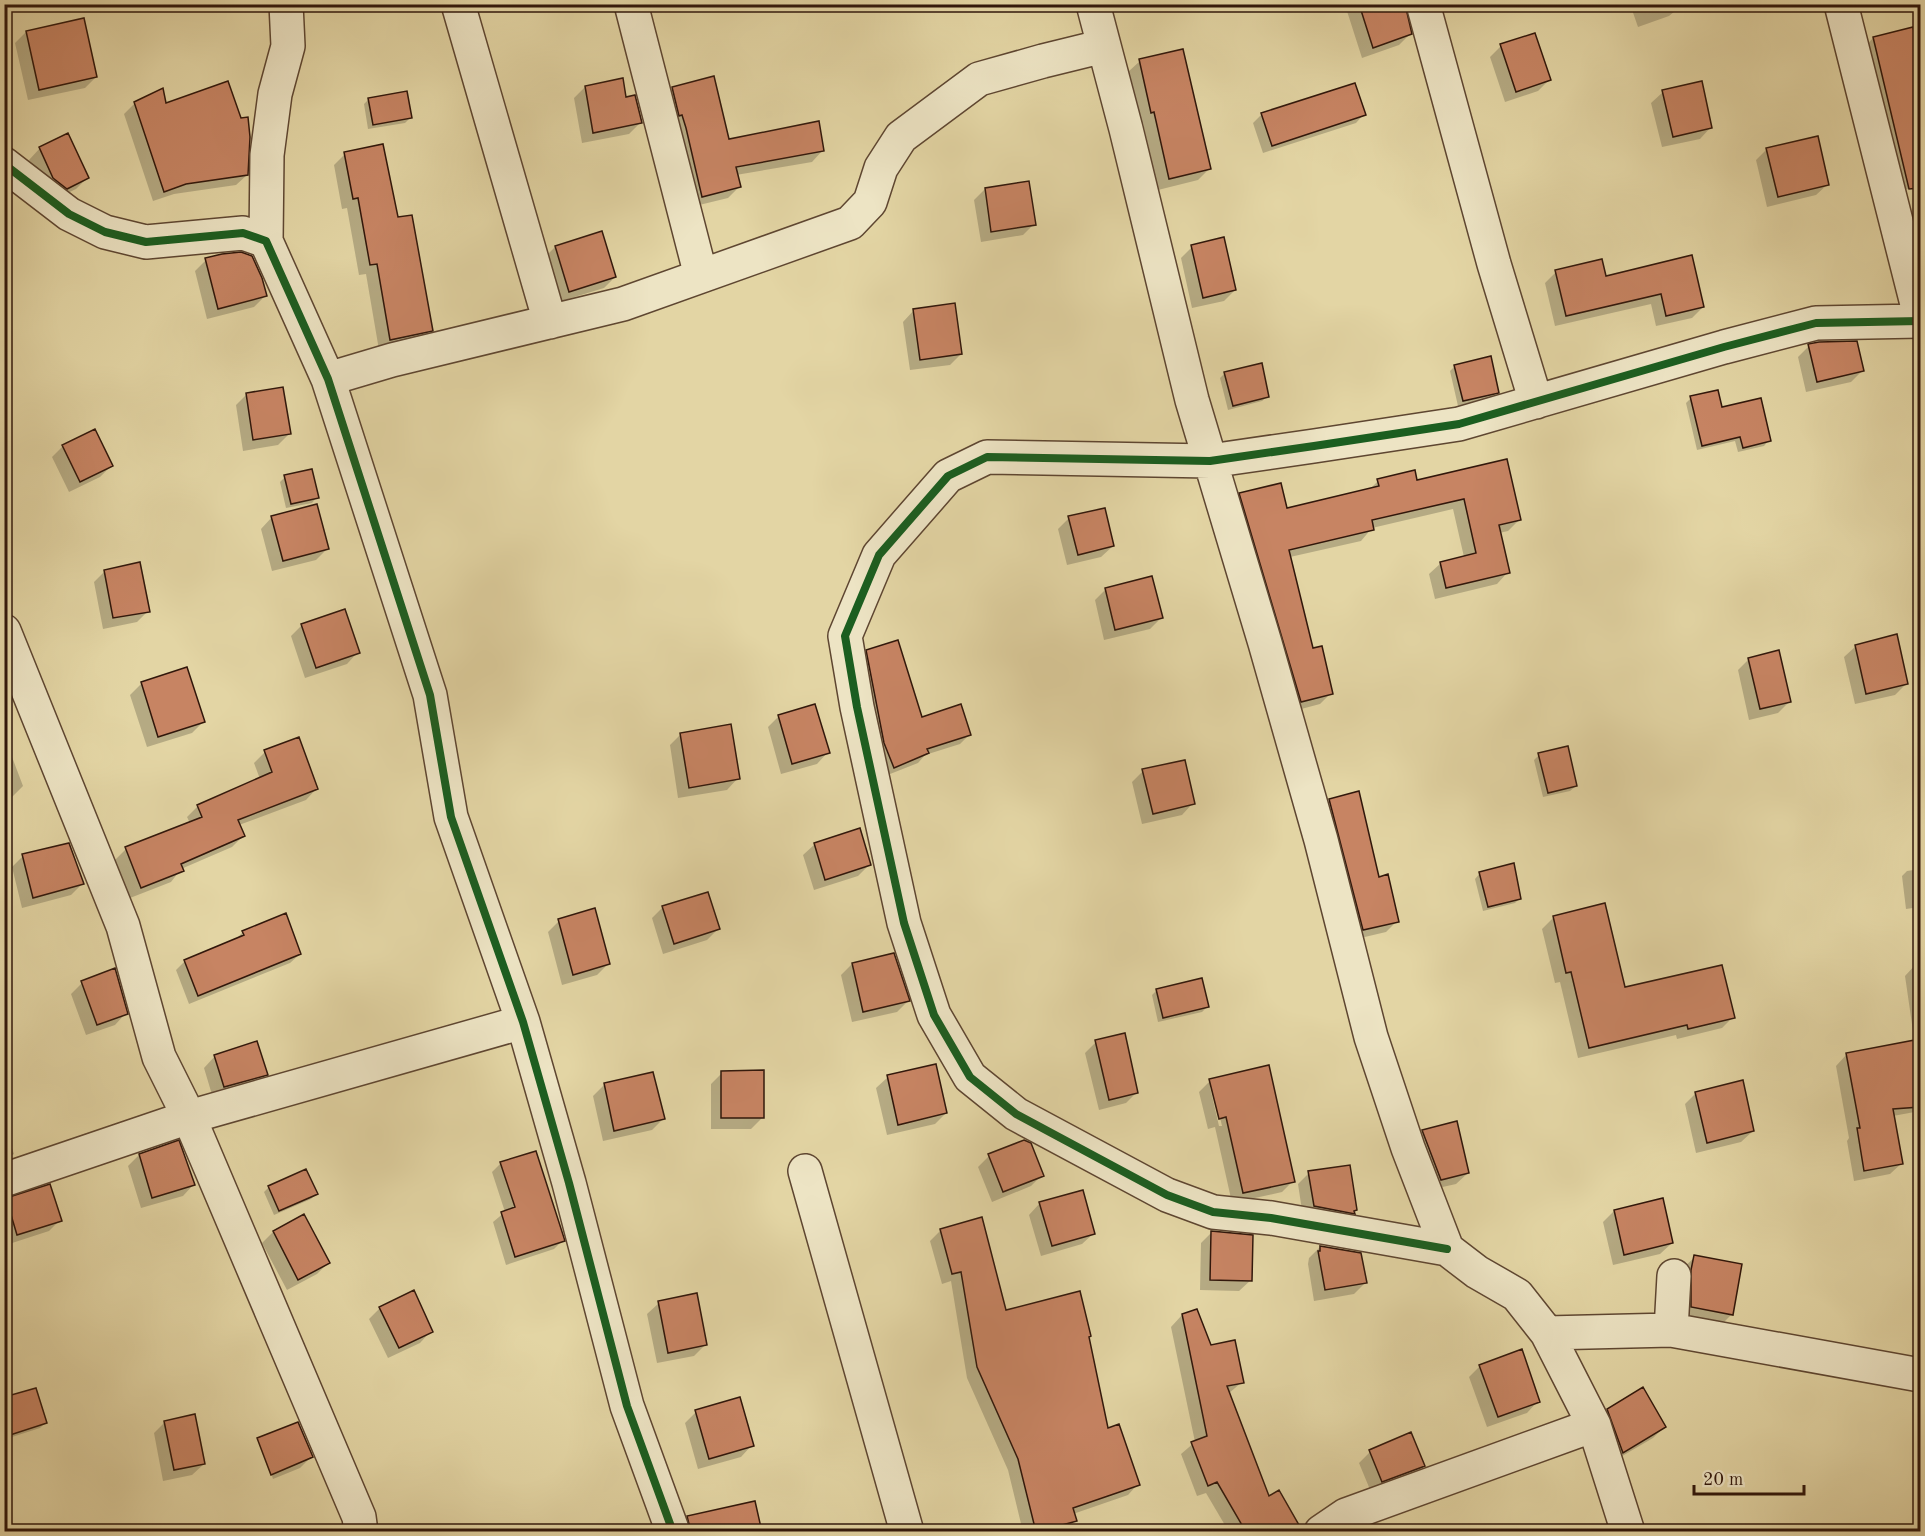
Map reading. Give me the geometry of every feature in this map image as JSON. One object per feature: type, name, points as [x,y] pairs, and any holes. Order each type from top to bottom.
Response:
[{"type":"street","points":[[286,4],[288,46],[275,94],[267,156],[266,241],[328,380],[430,695],[451,817],[523,1022],[569,1183],[627,1406],[674,1532]]},
{"type":"street","points":[[458,4],[550,322]]},
{"type":"street","points":[[631,4],[701,276]]},
{"type":"street","points":[[1093,4],[1192,400],[1265,643],[1317,829],[1371,1037],[1408,1148],[1447,1249]]},
{"type":"street","points":[[1422,4],[1494,264],[1536,402]]},
{"type":"street","points":[[1628,1532],[1594,1425],[1547,1333],[1516,1295],[1477,1272],[1447,1249],[1271,1218],[1213,1212],[1167,1195],[1016,1114],[970,1077],[934,1015],[904,923],[857,707],[845,636],[879,555],[948,476],[987,457],[1210,461],[1459,424],[1724,347],[1816,323],[1920,318],[1841,4]]},
{"type":"street","points":[[328,380],[392,360],[623,304],[850,223],[870,202],[881,168],[901,136],[979,79],[1104,46]]},
{"type":"street","points":[[4,164],[69,214],[105,232],[146,242],[243,232],[266,241]]},
{"type":"street","points":[[4,630],[123,926],[159,1057],[189,1117],[266,1302],[320,1423],[359,1517],[362,1532]]},
{"type":"street","points":[[4,1180],[189,1117],[523,1022]]},
{"type":"street","points":[[805,1171],[907,1532]]},
{"type":"street","points":[[1671,1330],[1674,1276]]},
{"type":"street","points":[[1547,1333],[1671,1330],[1920,1375]]},
{"type":"street","points":[[1321,1532],[1346,1515],[1594,1425]]},
{"type":"building","points":[[1359,4],[1405,4],[1412,34],[1373,48]]},
{"type":"building","points":[[84,18],[97,77],[39,90],[26,31]]},
{"type":"building","points":[[1913,27],[1920,60],[1920,188],[1909,189],[1873,37]]},
{"type":"building","points":[[1535,33],[1551,80],[1516,92],[1500,44]]},
{"type":"building","points":[[1183,49],[1211,169],[1169,179],[1139,59]]},
{"type":"building","points":[[714,76],[729,139],[819,121],[824,151],[736,167],[741,187],[702,197],[686,128],[682,115],[679,116],[672,87]]},
{"type":"building","points":[[623,78],[626,97],[635,95],[642,123],[593,133],[585,86]]},
{"type":"building","points":[[228,81],[241,118],[248,117],[250,137],[248,175],[186,184],[164,192],[134,102],[163,88],[166,103]]},
{"type":"building","points":[[1702,81],[1712,128],[1673,137],[1662,90]]},
{"type":"building","points":[[1355,83],[1366,115],[1272,146],[1261,113]]},
{"type":"building","points":[[407,91],[412,118],[373,125],[368,98]]},
{"type":"building","points":[[68,133],[89,178],[67,189],[53,178],[39,147]]},
{"type":"building","points":[[1818,136],[1829,185],[1778,197],[1766,148]]},
{"type":"building","points":[[383,144],[398,217],[412,215],[433,331],[390,340],[377,264],[370,265],[358,198],[353,199],[344,152]]},
{"type":"building","points":[[1029,181],[1036,225],[991,232],[985,188]]},
{"type":"building","points":[[602,231],[616,277],[569,292],[555,246]]},
{"type":"building","points":[[1224,237],[1236,290],[1203,298],[1191,245]]},
{"type":"building","points":[[241,252],[252,256],[267,296],[218,309],[205,258]]},
{"type":"building","points":[[1692,255],[1704,307],[1666,316],[1661,294],[1566,316],[1555,270],[1602,259],[1606,276]]},
{"type":"building","points":[[955,303],[962,354],[920,360],[913,309]]},
{"type":"building","points":[[1857,341],[1864,371],[1817,382],[1808,344]]},
{"type":"building","points":[[1491,356],[1499,393],[1463,401],[1454,365]]},
{"type":"building","points":[[1262,363],[1269,397],[1233,406],[1224,372]]},
{"type":"building","points":[[283,387],[291,434],[253,440],[246,393]]},
{"type":"building","points":[[1718,390],[1722,407],[1761,398],[1771,441],[1743,448],[1740,437],[1702,446],[1690,396]]},
{"type":"building","points":[[95,429],[113,466],[80,482],[62,445]]},
{"type":"building","points":[[1507,459],[1521,520],[1499,525],[1510,573],[1446,588],[1440,562],[1476,553],[1464,499],[1372,520],[1374,530],[1289,550],[1313,648],[1322,646],[1333,694],[1301,702],[1239,493],[1281,483],[1287,508],[1379,486],[1377,479],[1415,470],[1417,480]]},
{"type":"building","points":[[312,469],[319,498],[291,504],[284,475]]},
{"type":"building","points":[[317,504],[329,549],[283,561],[271,516]]},
{"type":"building","points":[[1105,508],[1114,546],[1078,555],[1068,516]]},
{"type":"building","points":[[140,562],[150,612],[113,618],[104,570]]},
{"type":"building","points":[[1152,576],[1163,618],[1115,630],[1105,588]]},
{"type":"building","points":[[345,609],[360,653],[316,668],[301,624]]},
{"type":"building","points":[[1897,634],[1908,684],[1866,694],[1855,645]]},
{"type":"building","points":[[898,640],[922,717],[961,704],[971,735],[927,749],[929,753],[894,768],[884,743],[866,650]]},
{"type":"building","points":[[1779,650],[1791,702],[1760,709],[1748,658]]},
{"type":"building","points":[[187,667],[205,722],[158,737],[141,682]]},
{"type":"building","points":[[815,704],[830,753],[792,764],[778,715]]},
{"type":"building","points":[[731,724],[740,779],[689,788],[680,733]]},
{"type":"building","points":[[299,737],[318,789],[238,820],[245,836],[181,864],[184,871],[141,888],[125,847],[202,817],[197,805],[272,772],[264,750]]},
{"type":"building","points":[[1568,746],[1577,786],[1548,793],[1538,753]]},
{"type":"building","points":[[1185,760],[1195,804],[1153,814],[1142,769]]},
{"type":"building","points":[[1359,791],[1379,877],[1388,874],[1399,922],[1363,930],[1329,799]]},
{"type":"building","points":[[860,828],[871,865],[825,880],[814,843]]},
{"type":"building","points":[[69,843],[84,884],[33,898],[22,854]]},
{"type":"building","points":[[1514,863],[1521,899],[1488,907],[1479,872]]},
{"type":"building","points":[[708,892],[720,929],[674,944],[662,906]]},
{"type":"building","points":[[1605,903],[1625,987],[1722,965],[1735,1018],[1688,1029],[1687,1025],[1589,1048],[1571,972],[1566,973],[1553,916]]},
{"type":"building","points":[[595,908],[610,964],[573,975],[558,919]]},
{"type":"building","points":[[286,913],[301,954],[198,996],[184,960],[244,935],[242,931]]},
{"type":"building","points":[[894,953],[910,1001],[863,1012],[852,963]]},
{"type":"building","points":[[115,968],[128,1014],[97,1025],[81,981]]},
{"type":"building","points":[[1202,978],[1209,1007],[1163,1018],[1156,989]]},
{"type":"building","points":[[1125,1033],[1138,1093],[1109,1100],[1095,1040]]},
{"type":"building","points":[[1920,1039],[1920,1107],[1893,1109],[1903,1164],[1864,1171],[1857,1128],[1860,1128],[1846,1053]]},
{"type":"building","points":[[257,1041],[268,1075],[224,1087],[214,1055]]},
{"type":"building","points":[[936,1064],[947,1113],[898,1125],[887,1075]]},
{"type":"building","points":[[1269,1065],[1295,1182],[1243,1193],[1226,1117],[1219,1119],[1209,1079]]},
{"type":"building","points":[[764,1070],[764,1118],[721,1118],[721,1071]]},
{"type":"building","points":[[653,1072],[665,1119],[614,1131],[604,1083]]},
{"type":"building","points":[[1743,1080],[1754,1131],[1707,1143],[1695,1092]]},
{"type":"building","points":[[1457,1121],[1469,1173],[1441,1180],[1422,1130]]},
{"type":"building","points":[[179,1140],[195,1185],[152,1198],[139,1154]]},
{"type":"building","points":[[1024,1140],[1031,1143],[1044,1176],[1003,1192],[988,1154]]},
{"type":"building","points":[[536,1151],[565,1241],[515,1257],[501,1212],[515,1207],[500,1162]]},
{"type":"building","points":[[1350,1165],[1357,1210],[1354,1211],[1355,1214],[1314,1206],[1308,1171]]},
{"type":"building","points":[[306,1169],[318,1194],[279,1211],[268,1186]]},
{"type":"building","points":[[50,1184],[62,1221],[17,1235],[6,1198]]},
{"type":"building","points":[[1083,1190],[1095,1234],[1052,1246],[1039,1202]]},
{"type":"building","points":[[1663,1198],[1673,1243],[1624,1255],[1614,1210]]},
{"type":"building","points":[[304,1214],[330,1263],[298,1280],[273,1231]]},
{"type":"building","points":[[982,1217],[1006,1310],[1080,1291],[1108,1428],[1119,1424],[1140,1485],[1073,1508],[1077,1521],[1036,1532],[1018,1459],[977,1367],[961,1272],[952,1274],[940,1229]]},
{"type":"building","points":[[1211,1231],[1253,1235],[1252,1281],[1210,1280]]},
{"type":"building","points":[[1320,1246],[1361,1253],[1367,1283],[1325,1290],[1318,1251],[1320,1251]]},
{"type":"building","points":[[1694,1255],[1742,1264],[1733,1315],[1691,1307],[1691,1270]]},
{"type":"building","points":[[414,1290],[433,1332],[399,1348],[379,1307]]},
{"type":"building","points":[[697,1293],[707,1345],[668,1353],[658,1301]]},
{"type":"building","points":[[1197,1309],[1211,1345],[1235,1340],[1244,1383],[1227,1386],[1269,1496],[1279,1490],[1303,1532],[1246,1532],[1217,1482],[1208,1486],[1191,1442],[1207,1436],[1182,1314]]},
{"type":"building","points":[[1522,1349],[1540,1402],[1498,1417],[1479,1365]]},
{"type":"building","points":[[1643,1387],[1666,1427],[1623,1453],[1607,1409]]},
{"type":"building","points":[[36,1388],[47,1423],[4,1437],[4,1397]]},
{"type":"building","points":[[740,1397],[754,1446],[709,1459],[695,1410]]},
{"type":"building","points":[[195,1414],[205,1464],[174,1470],[164,1421]]},
{"type":"building","points":[[298,1422],[313,1457],[271,1475],[257,1438]]},
{"type":"building","points":[[1411,1432],[1425,1466],[1382,1482],[1369,1450]]},
{"type":"building","points":[[755,1501],[762,1532],[691,1532],[687,1516]]},
{"type":"cycle path","points":[[4,164],[69,214],[105,232],[146,242],[243,233],[266,241],[328,379],[430,695],[451,817],[523,1022],[569,1183],[627,1406],[673,1532]]},
{"type":"cycle path","points":[[1447,1249],[1271,1218],[1213,1212],[1167,1195],[1016,1114],[970,1077],[934,1015],[904,923],[857,707],[845,636],[879,555],[948,476],[987,457],[1210,461],[1314,446],[1459,424],[1724,347],[1816,323],[1920,321]]}]
